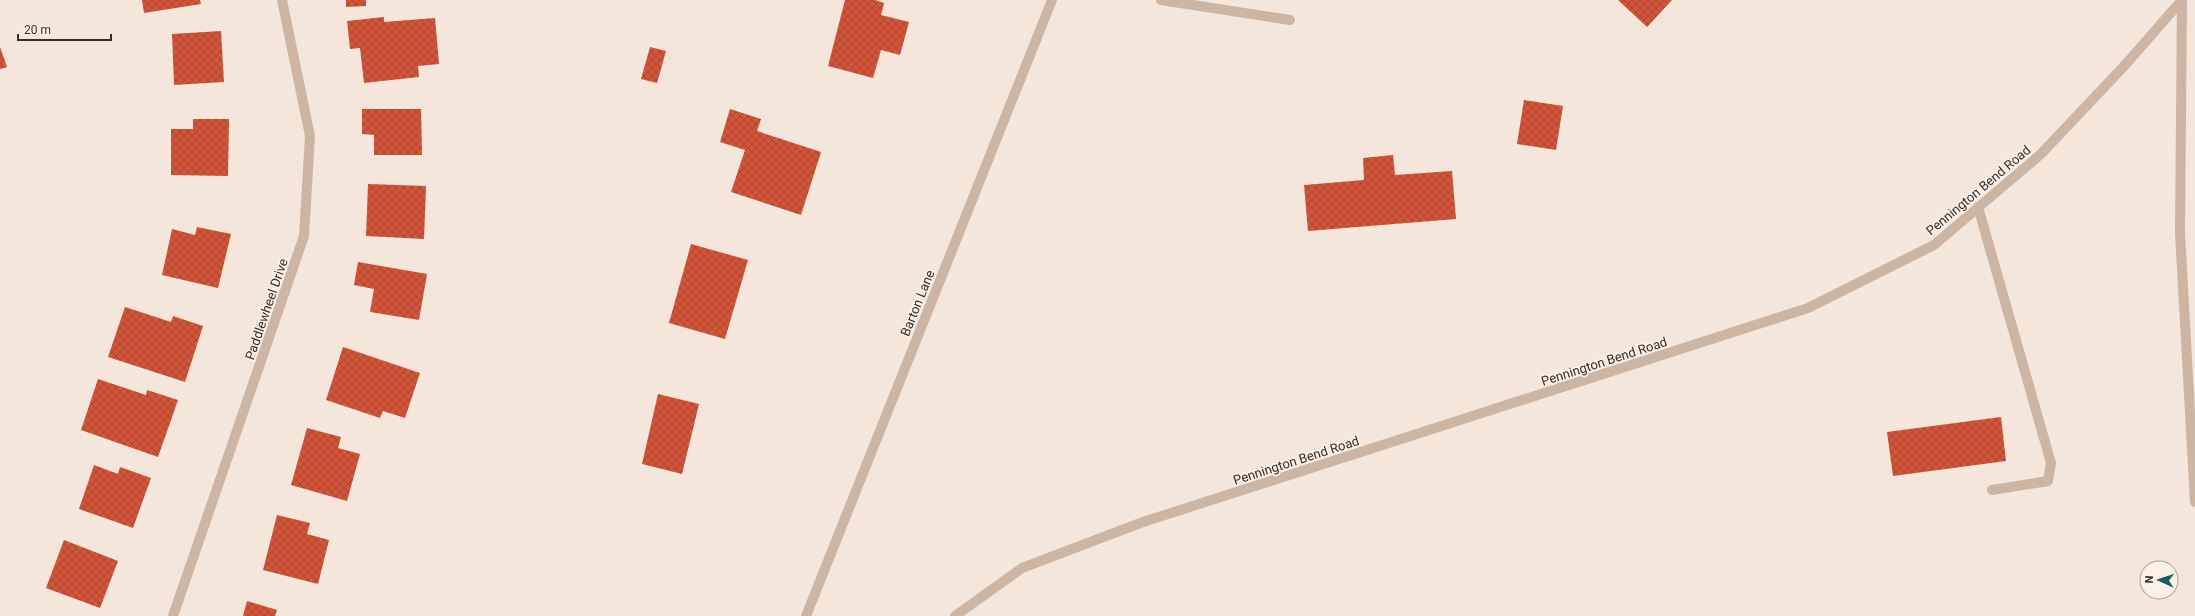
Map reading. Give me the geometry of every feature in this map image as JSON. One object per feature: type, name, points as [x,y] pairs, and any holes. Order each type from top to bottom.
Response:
[{"type":"street","name":"Paddlewheel Drive","points":[[173,616],[304,236],[310,136],[282,0]]},
{"type":"street","name":"Barton Lane","points":[[806,616],[1052,0]]},
{"type":"street","points":[[1161,0],[1290,20]]},
{"type":"street","points":[[2182,0],[2180,233],[2195,502]]},
{"type":"street","name":"Pennington Bend Road","points":[[955,616],[1022,568],[1143,522],[1808,308],[1934,245],[2041,154],[2126,64],[2182,0]]},
{"type":"street","points":[[1978,207],[2051,463],[2048,481],[1992,490]]},
{"type":"building","points":[[142,0],[200,0],[201,4],[144,13]]},
{"type":"building","points":[[346,0],[366,0],[366,6],[346,7]]},
{"type":"building","points":[[845,0],[875,0],[884,3],[881,15],[909,22],[900,55],[881,50],[873,78],[828,66]]},
{"type":"building","points":[[1618,0],[1672,0],[1647,27]]},
{"type":"building","points":[[384,17],[384,22],[435,18],[439,64],[418,66],[419,77],[364,83],[360,48],[350,49],[347,21]]},
{"type":"building","points":[[221,31],[224,82],[174,85],[172,34]]},
{"type":"building","points":[[0,47],[7,67],[0,69]]},
{"type":"building","points":[[650,47],[666,51],[657,83],[641,79]]},
{"type":"building","points":[[1524,100],[1563,106],[1556,150],[1517,144]]},
{"type":"building","points":[[362,109],[421,109],[422,155],[374,155],[374,135],[362,134]]},
{"type":"building","points":[[730,109],[761,119],[757,131],[821,152],[801,215],[731,192],[745,150],[720,142]]},
{"type":"building","points":[[193,119],[229,119],[228,176],[171,175],[171,129],[193,129]]},
{"type":"building","points":[[1393,155],[1395,175],[1452,171],[1456,219],[1308,231],[1304,185],[1364,180],[1363,158]]},
{"type":"building","points":[[368,184],[426,186],[424,239],[366,236]]},
{"type":"building","points":[[197,227],[231,234],[218,288],[162,275],[172,229],[195,235]]},
{"type":"building","points":[[691,244],[748,260],[725,339],[669,323]]},
{"type":"building","points":[[358,262],[427,274],[419,320],[370,312],[374,289],[354,285]]},
{"type":"building","points":[[125,307],[171,322],[173,316],[203,326],[185,382],[108,357]]},
{"type":"building","points":[[343,347],[420,373],[405,418],[383,411],[380,418],[326,400]]},
{"type":"building","points":[[98,379],[146,395],[147,390],[178,400],[158,457],[81,430]]},
{"type":"building","points":[[658,394],[699,404],[682,474],[642,464]]},
{"type":"building","points":[[2001,417],[2006,461],[1893,476],[1887,432]]},
{"type":"building","points":[[307,428],[341,437],[338,448],[360,454],[347,501],[291,485]]},
{"type":"building","points":[[94,465],[118,474],[120,467],[151,478],[133,528],[79,509]]},
{"type":"building","points":[[277,515],[310,523],[307,534],[329,540],[318,584],[263,570]]},
{"type":"building","points":[[64,540],[118,561],[100,608],[46,588]]},
{"type":"building","points":[[247,601],[277,610],[275,616],[243,616]]}]
